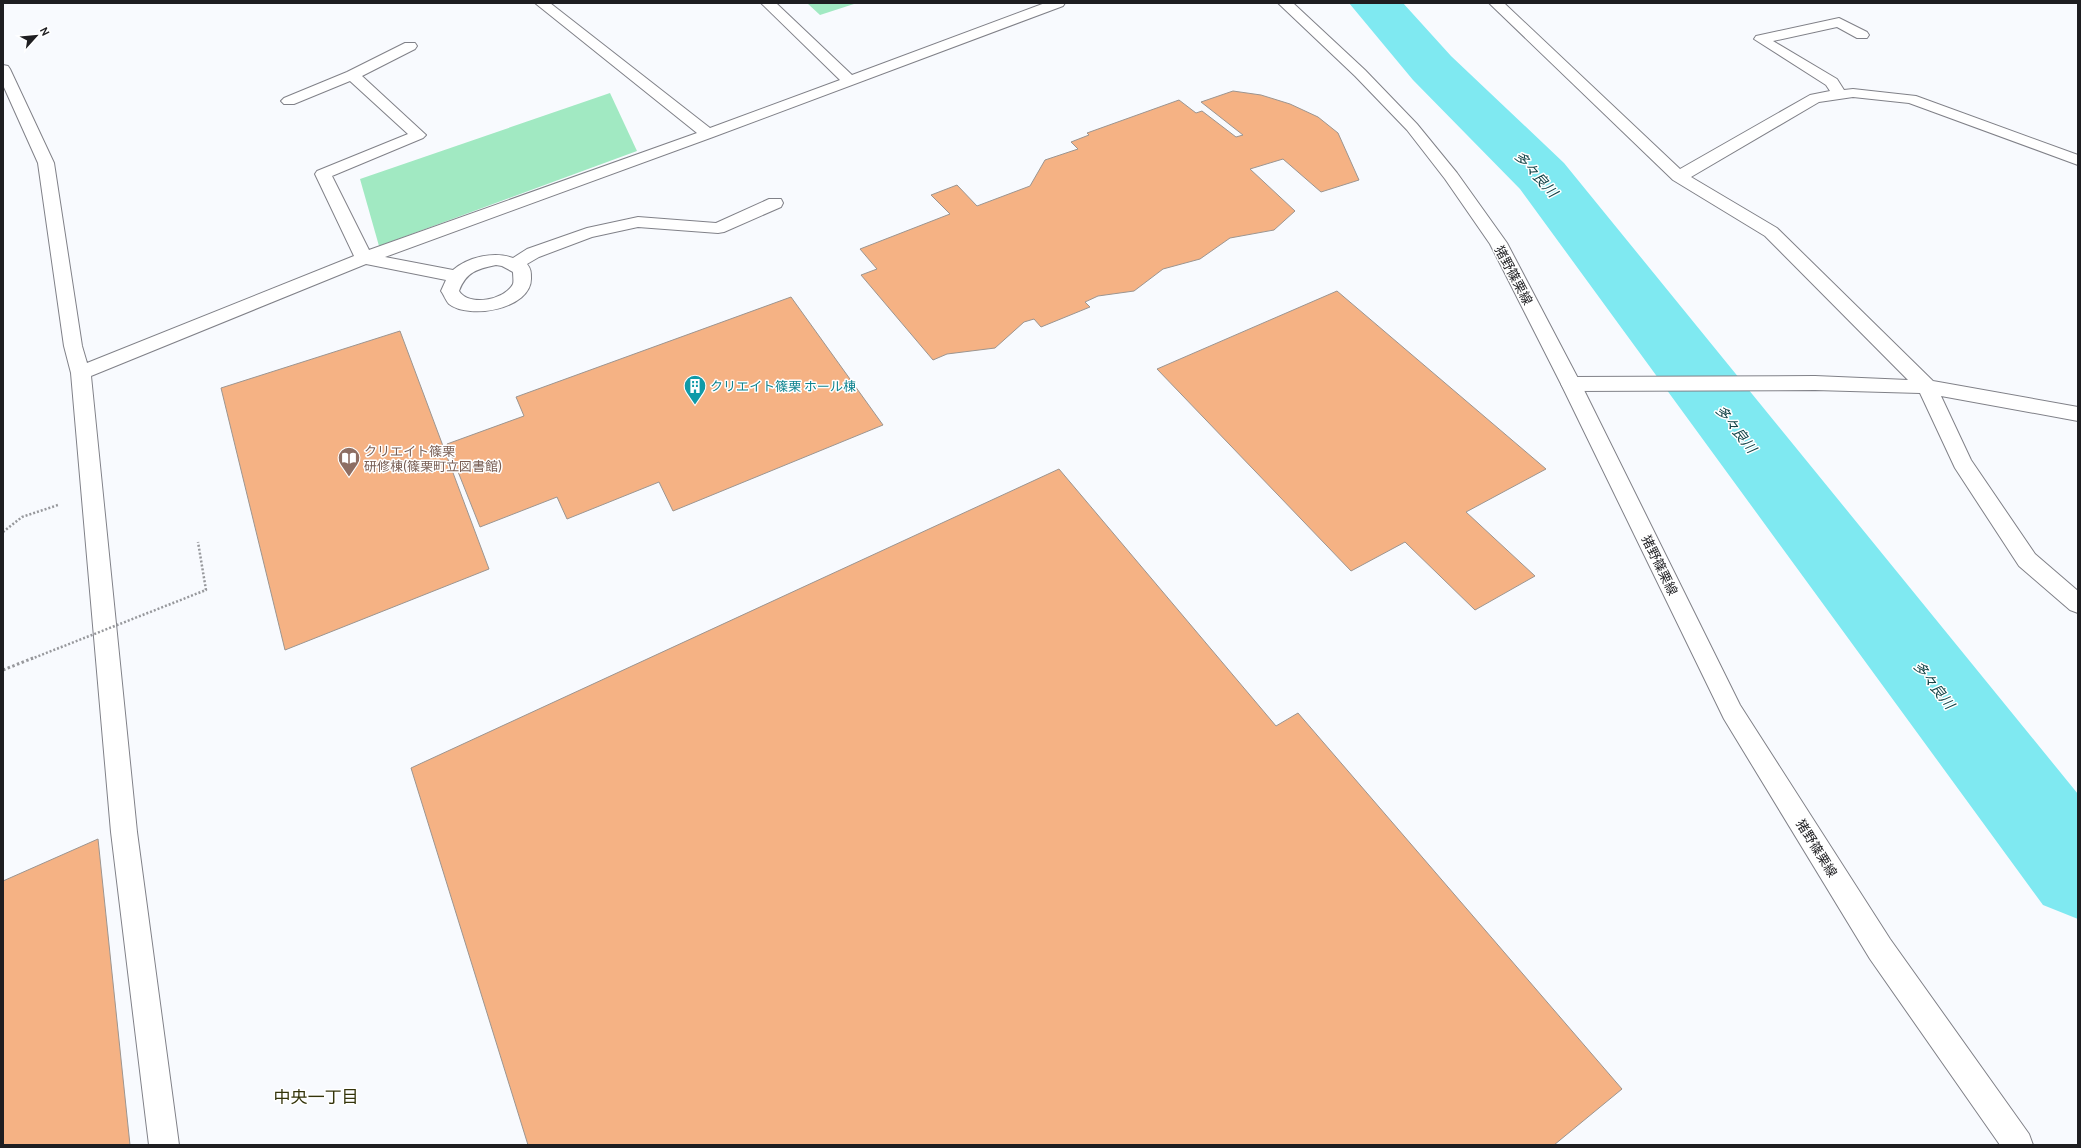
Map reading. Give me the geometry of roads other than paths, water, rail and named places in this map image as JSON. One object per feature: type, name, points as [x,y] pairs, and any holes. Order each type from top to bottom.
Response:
[{"type":"street","points":[[542,3],[708,134]]},
{"type":"street","points":[[768,3],[850,81]]},
{"type":"street","points":[[81,373],[364,258],[708,134],[850,81],[1032,7],[1058,3]]},
{"type":"street","name":"猪野篠栗線","points":[[1285,3],[1360,73],[1412,127],[1451,176],[1498,243],[1571,384],[1732,712],[1880,949],[2018,1145]]},
{"type":"street","points":[[1496,3],[1679,177],[1771,232],[1927,387],[1962,463],[2027,560],[2078,604]]},
{"type":"street","points":[[1840,95],[1832,82],[1761,39],[1839,22],[1862,35]]},
{"type":"street","points":[[289,101],[352,75],[410,46]]},
{"type":"street","points":[[3,69],[46,163],[73,346],[81,373],[124,832],[164,1145]]},
{"type":"street","points":[[352,75],[418,134],[323,174],[364,258]]},
{"type":"street","points":[[1679,177],[1815,98],[1853,93],[1911,99],[2078,160]]},
{"type":"street","points":[[515,264],[533,254],[587,232],[638,222],[718,228],[775,203]]},
{"type":"street","points":[[364,258],[456,276]]},
{"type":"street","points":[[506,261],[515,264],[522,269],[524,276],[523,284],[508,298],[495,304],[470,306],[459,304],[452,298],[449,291],[451,283],[456,276],[474,265],[485,262],[506,261]]},
{"type":"street","points":[[1571,384],[1815,383],[1927,387],[2078,414]]},
{"type":"waterway","name":"多々良川","points":[[1375,3],[1432,68],[1542,176],[2078,871]]},
{"type":"place","name":"クリエイト篠栗 ホール棟","points":[[695,406]]},
{"type":"place","name":"クリエイト篠栗 研修棟(篠栗町立図書館)","points":[[349,478]]},
{"type":"district","name":"中央一丁目","points":[[316,1097]]}]
